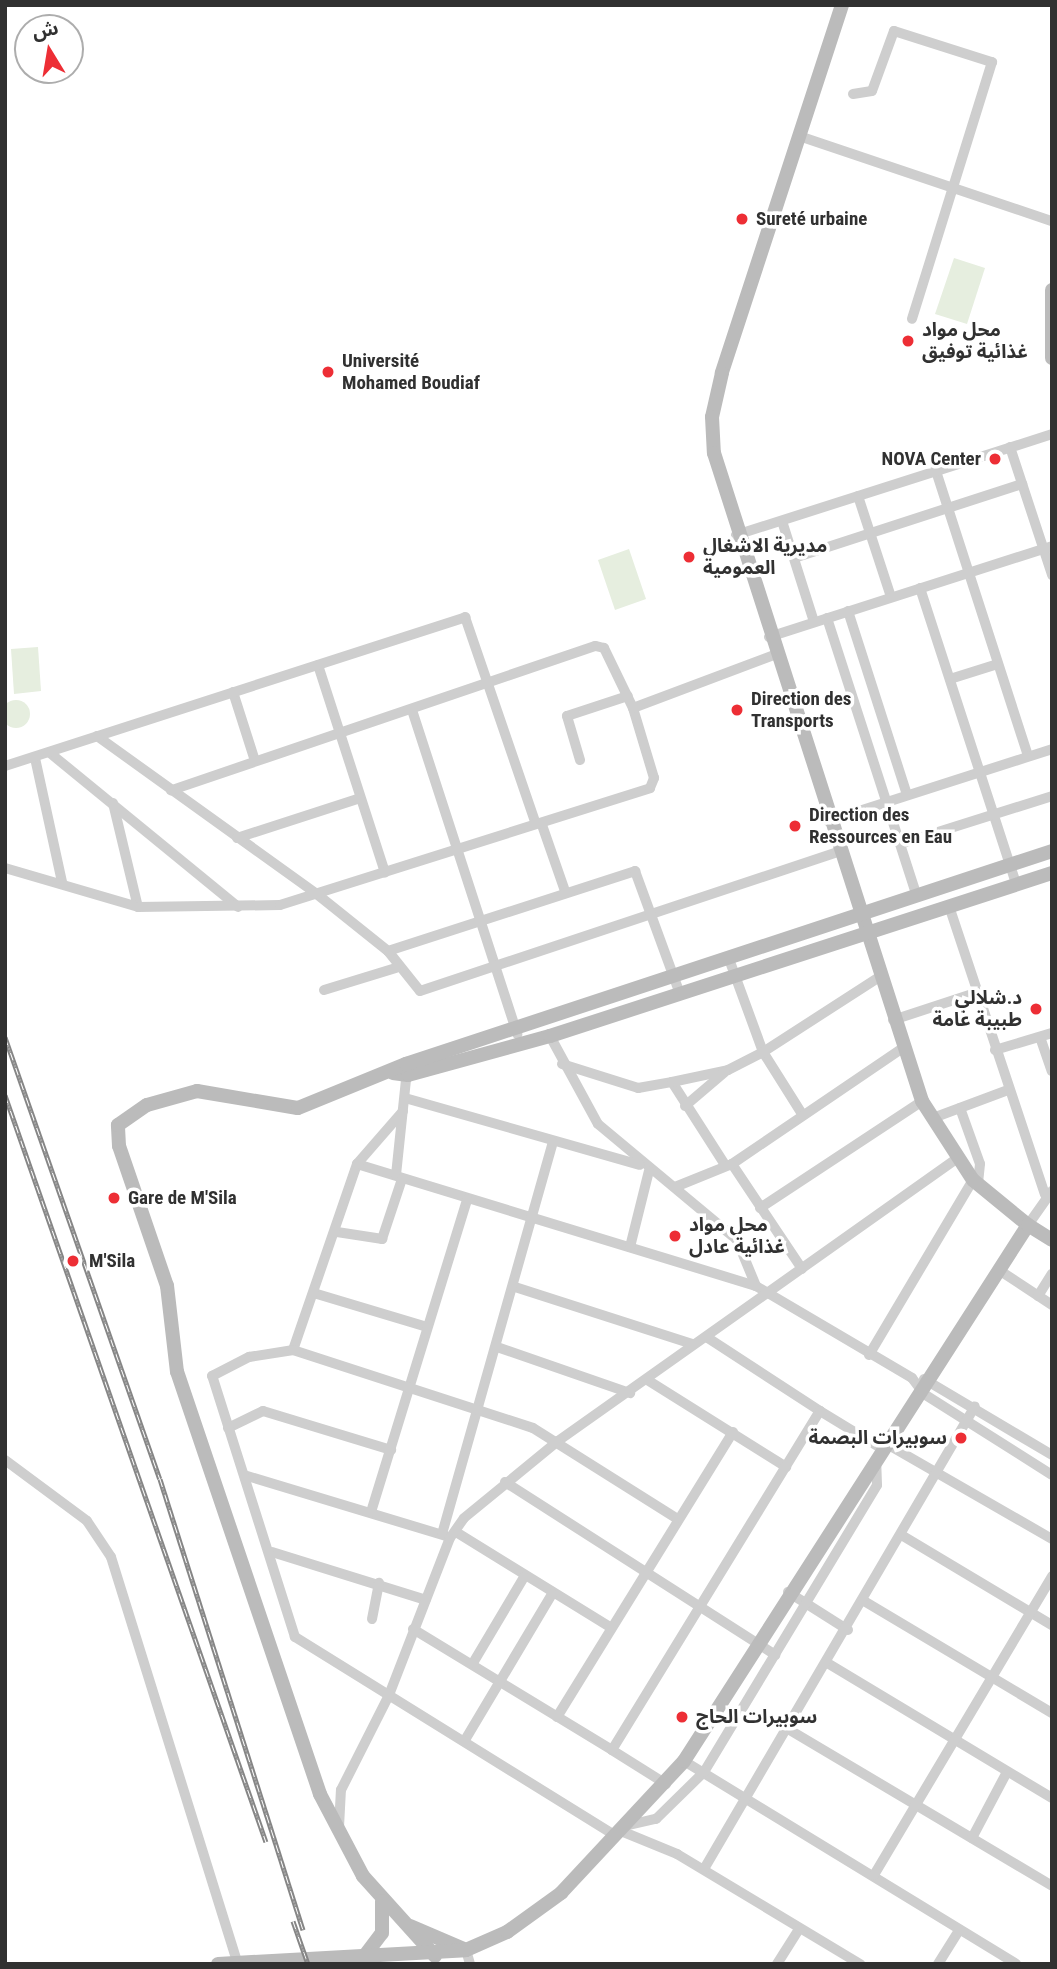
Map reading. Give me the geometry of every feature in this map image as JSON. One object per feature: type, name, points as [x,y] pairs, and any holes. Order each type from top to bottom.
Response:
[{"type":"main road","points":[[842,5],[712,417],[718,478],[838,852],[861,915],[901,1049],[922,1101],[957,1159],[976,1182],[1028,1226],[1052,1240]]},
{"type":"main road","points":[[1052,290],[1052,358]]},
{"type":"main road","points":[[439,1960],[382,1899],[339,1833],[320,1794],[177,1372],[167,1286],[119,1146],[118,1125],[148,1105],[197,1091],[284,1111],[673,976],[1052,852]]},
{"type":"main road","points":[[402,1071],[550,1036],[1052,873]]},
{"type":"main road","points":[[218,1964],[363,1958],[439,1960],[468,1957],[533,1914],[622,1831],[684,1761],[833,1524],[924,1394],[1002,1272],[1028,1226]]},
{"type":"main road","points":[[363,1958],[382,1933],[382,1899]]},
{"type":"main road","points":[[398,1919],[468,1957]]},
{"type":"street","points":[[853,94],[872,91],[894,31],[987,58],[992,74],[953,184],[912,319]]},
{"type":"street","points":[[799,136],[953,184],[1052,220]]},
{"type":"street","points":[[735,536],[1052,434]]},
{"type":"street","points":[[1010,447],[1047,547],[1052,575]]},
{"type":"street","points":[[936,471],[1028,756]]},
{"type":"street","points":[[794,558],[1023,484]]},
{"type":"street","points":[[858,496],[891,597]]},
{"type":"street","points":[[782,521],[814,622]]},
{"type":"street","points":[[768,637],[1047,547]]},
{"type":"street","points":[[920,588],[1016,884]]},
{"type":"street","points":[[848,611],[907,795]]},
{"type":"street","points":[[5,766],[465,617],[565,891]]},
{"type":"street","points":[[827,618],[917,897]]},
{"type":"street","points":[[5,868],[62,882],[138,906],[238,907],[318,895],[650,788],[654,778],[633,708],[601,646],[492,685],[254,758],[171,790]]},
{"type":"street","points":[[633,708],[774,655]]},
{"type":"street","points":[[950,679],[998,664]]},
{"type":"street","points":[[318,665],[386,872]]},
{"type":"street","points":[[233,692],[254,758]]},
{"type":"street","points":[[580,760],[567,716],[628,696]]},
{"type":"street","points":[[412,710],[459,849],[515,1030],[522,1044]]},
{"type":"street","points":[[97,736],[318,895],[388,951],[397,968],[420,991],[655,918],[838,852]]},
{"type":"street","points":[[828,821],[1052,749]]},
{"type":"street","points":[[50,753],[238,907]]},
{"type":"street","points":[[35,758],[62,882]]},
{"type":"street","points":[[900,844],[1052,796]]},
{"type":"street","points":[[237,838],[360,798]]},
{"type":"street","points":[[113,802],[138,906]]},
{"type":"street","points":[[388,951],[480,917],[640,872],[680,994]]},
{"type":"street","points":[[950,906],[1008,1090],[1048,1193],[1028,1226]]},
{"type":"street","points":[[729,959],[763,1052],[802,1114]]},
{"type":"street","points":[[324,990],[397,968]]},
{"type":"street","points":[[685,1106],[728,1070],[763,1052],[878,978]]},
{"type":"street","points":[[893,1020],[978,992]]},
{"type":"street","points":[[995,1050],[1052,1033]]},
{"type":"street","points":[[550,1036],[562,1064],[598,1124],[645,1168],[675,1187],[737,1240],[756,1286]]},
{"type":"street","points":[[1040,1037],[1052,1071]]},
{"type":"street","points":[[675,1187],[728,1164],[901,1049]]},
{"type":"street","points":[[562,1064],[638,1088],[728,1070]]},
{"type":"street","points":[[337,1232],[382,1240],[399,1177],[405,1098],[402,1071]]},
{"type":"street","points":[[672,1082],[685,1106],[802,1269]]},
{"type":"street","points":[[933,1118],[1008,1090]]},
{"type":"street","points":[[405,1098],[645,1168]]},
{"type":"street","points":[[760,1208],[922,1101]]},
{"type":"street","points":[[869,1354],[976,1182],[980,1164],[960,1108]]},
{"type":"street","points":[[293,1350],[317,1294],[357,1164],[404,1111]]},
{"type":"street","points":[[339,1833],[341,1790],[390,1695],[449,1535],[477,1409],[535,1218],[553,1142]]},
{"type":"street","points":[[449,1535],[505,1482],[558,1441],[649,1381],[693,1344],[708,1338],[957,1159]]},
{"type":"street","points":[[357,1164],[738,1283],[756,1286],[912,1378],[924,1394],[1052,1475]]},
{"type":"street","points":[[629,1247],[645,1168]]},
{"type":"street","points":[[371,1512],[467,1199]]},
{"type":"street","points":[[738,1283],[747,1261]]},
{"type":"street","points":[[1002,1272],[1052,1305]]},
{"type":"street","points":[[1038,1296],[1052,1274]]},
{"type":"street","points":[[515,1287],[693,1344]]},
{"type":"street","points":[[317,1294],[427,1326]]},
{"type":"street","points":[[708,1338],[884,1452],[939,1474],[1052,1539]]},
{"type":"street","points":[[497,1348],[630,1393]]},
{"type":"street","points":[[676,1518],[558,1441],[477,1409],[293,1350],[215,1371],[214,1393],[272,1552],[295,1637],[622,1831],[705,1869],[860,1964]]},
{"type":"street","points":[[912,1378],[933,1379],[1052,1455]]},
{"type":"street","points":[[649,1381],[786,1467]]},
{"type":"street","points":[[705,1869],[744,1799],[829,1664],[904,1536],[970,1422],[975,1406]]},
{"type":"street","points":[[612,1750],[820,1410]]},
{"type":"street","points":[[228,1428],[263,1411],[391,1450]]},
{"type":"street","points":[[557,1717],[676,1518],[733,1432]]},
{"type":"street","points":[[622,1831],[656,1819],[704,1772],[877,1485],[884,1452]]},
{"type":"street","points":[[5,1460],[87,1521],[111,1557],[236,1962]]},
{"type":"street","points":[[244,1475],[449,1535],[610,1627]]},
{"type":"street","points":[[505,1482],[643,1574],[775,1655]]},
{"type":"street","points":[[833,1524],[850,1533]]},
{"type":"street","points":[[904,1536],[1052,1625]]},
{"type":"street","points":[[272,1552],[379,1583],[426,1600]]},
{"type":"street","points":[[874,1875],[1052,1576]]},
{"type":"street","points":[[473,1663],[524,1577]]},
{"type":"street","points":[[372,1619],[379,1583]]},
{"type":"street","points":[[789,1592],[848,1630]]},
{"type":"street","points":[[465,1740],[552,1594]]},
{"type":"street","points":[[864,1601],[1052,1713]]},
{"type":"street","points":[[413,1629],[473,1663],[498,1682],[666,1784]]},
{"type":"street","points":[[829,1664],[1052,1798]]},
{"type":"street","points":[[745,1666],[761,1678]]},
{"type":"street","points":[[788,1729],[1052,1886]]},
{"type":"street","points":[[684,1761],[1016,1964]]},
{"type":"street","points":[[972,1838],[1007,1772]]},
{"type":"street","points":[[320,1794],[341,1790]]},
{"type":"street","points":[[777,1964],[799,1929]]},
{"type":"street","points":[[938,1964],[959,1930]]},
{"type":"green space","points":[[954,258],[985,268],[967,324],[935,314]]},
{"type":"green space","points":[[629,549],[646,599],[615,610],[598,560]]},
{"type":"green space","points":[[38,647],[41,691],[14,694],[11,649]]},
{"type":"green space","points":[[16,700],[26,704],[30,714],[26,724],[16,728],[6,724],[2,714],[6,704]]},
{"type":"railway","points":[[5,1037],[160,1479],[303,1930]]},
{"type":"railway","points":[[5,1095],[266,1842]]},
{"type":"railway","points":[[293,1921],[308,1964]]},
{"type":"place","name":"Sureté urbaine","points":[[742,219]]},
{"type":"place","name":"محل مواد غذائية توفيق","points":[[908,341]]},
{"type":"place","name":"Université Mohamed Boudiaf","points":[[328,372]]},
{"type":"place","name":"NOVA Center","points":[[995,459]]},
{"type":"place","name":"مديرية الاشغال العمومية","points":[[689,557]]},
{"type":"place","name":"Direction des Transports","points":[[737,710]]},
{"type":"place","name":"Direction des Ressources en Eau","points":[[795,826]]},
{"type":"place","name":"د.شلالي طبيبة عامة","points":[[1036,1009]]},
{"type":"place","name":"Gare de M'Sila","points":[[114,1198]]},
{"type":"place","name":"محل مواد غذائية عادل","points":[[675,1236]]},
{"type":"place","name":"M'Sila","points":[[73,1261]]},
{"type":"place","name":"سوبيرات البصمة","points":[[961,1438]]},
{"type":"place","name":"سوبيرات الحاج","points":[[682,1717]]}]
